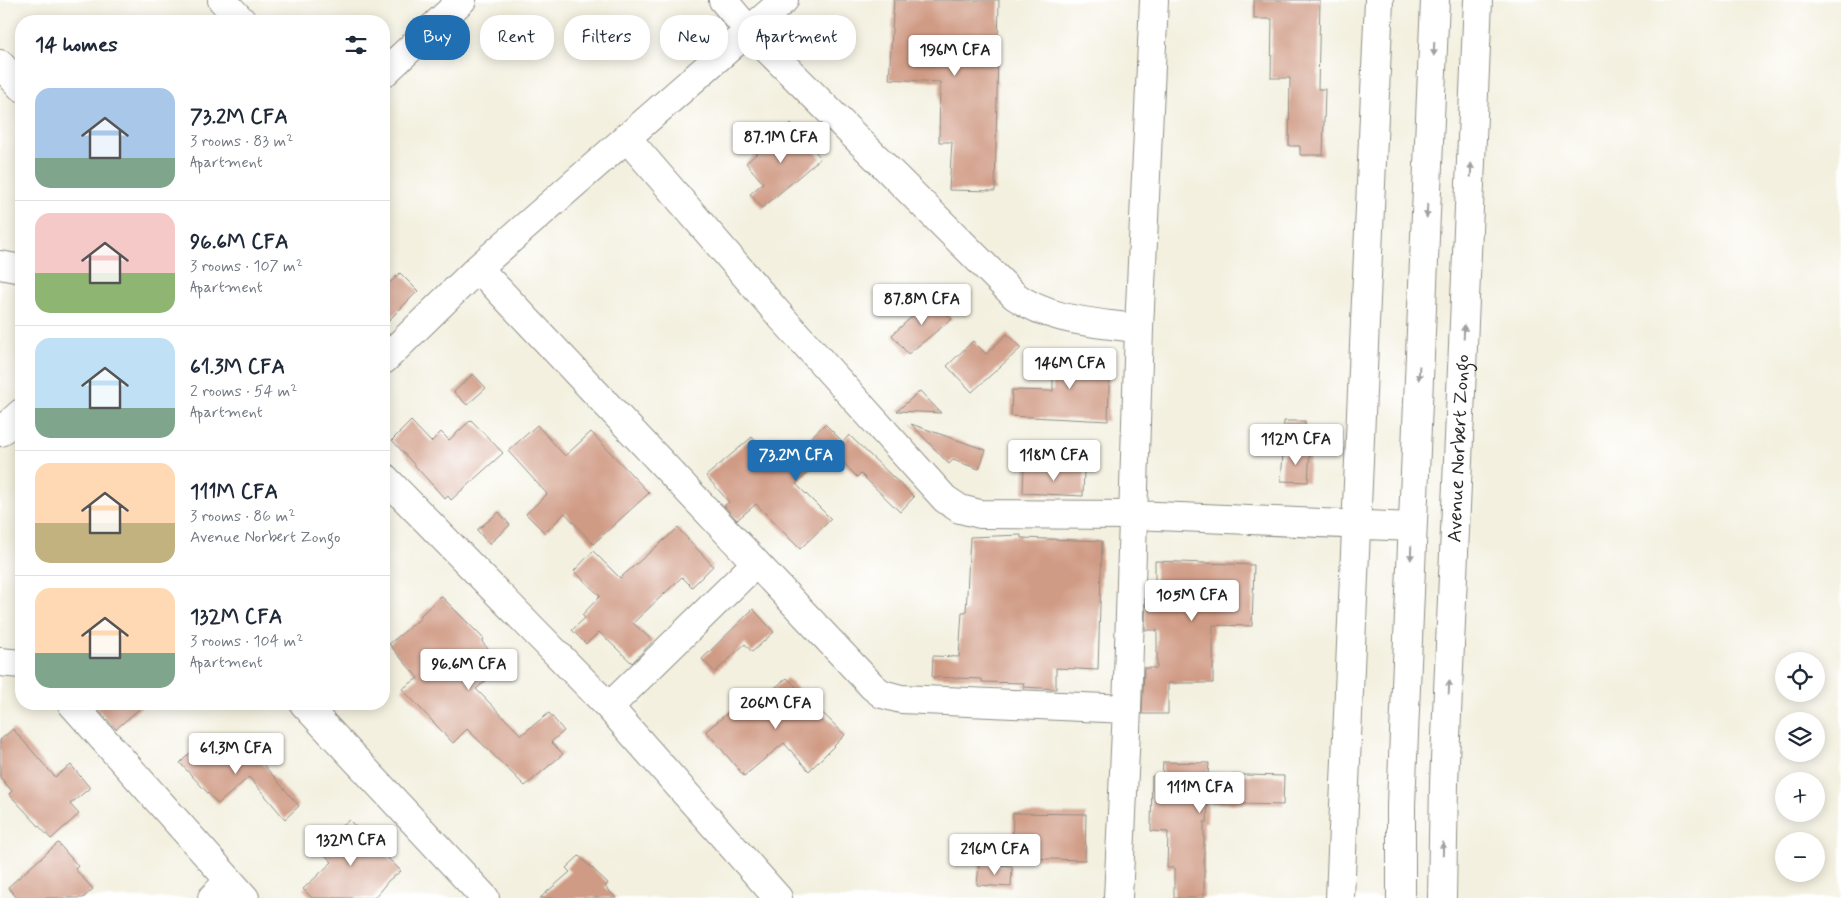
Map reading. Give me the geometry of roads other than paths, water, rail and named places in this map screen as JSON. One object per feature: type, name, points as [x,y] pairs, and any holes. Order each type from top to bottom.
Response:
[{"type":"street","points":[[222,0],[236,15]]},
{"type":"street","points":[[390,67],[462,0]]},
{"type":"street","points":[[723,0],[738,18]]},
{"type":"street","points":[[767,15],[784,0]]},
{"type":"street","points":[[1118,898],[1127,709],[1139,328],[1154,0]]},
{"type":"street","points":[[1340,898],[1379,0]]},
{"type":"street","points":[[1401,898],[1401,805],[1435,0]]},
{"type":"street","name":"Avenue Norbert Zongo","points":[[1442,898],[1444,783],[1478,0]]},
{"type":"street","points":[[390,354],[478,268],[738,40]]},
{"type":"street","points":[[778,60],[1015,296],[1037,310],[1053,316],[1139,328]]},
{"type":"street","points":[[0,64],[15,80]]},
{"type":"street","points":[[626,137],[782,318],[952,504],[980,514],[1134,516],[1412,527]]},
{"type":"street","points":[[0,265],[15,267]]},
{"type":"street","points":[[478,268],[860,677],[873,687],[890,697],[1005,705],[1127,709]]},
{"type":"street","points":[[0,432],[15,418]]},
{"type":"street","points":[[390,483],[608,707],[778,898]]},
{"type":"street","points":[[608,707],[755,564]]},
{"type":"street","points":[[0,662],[15,663]]},
{"type":"street","points":[[77,710],[228,893]]},
{"type":"street","points":[[310,710],[485,898]]}]
